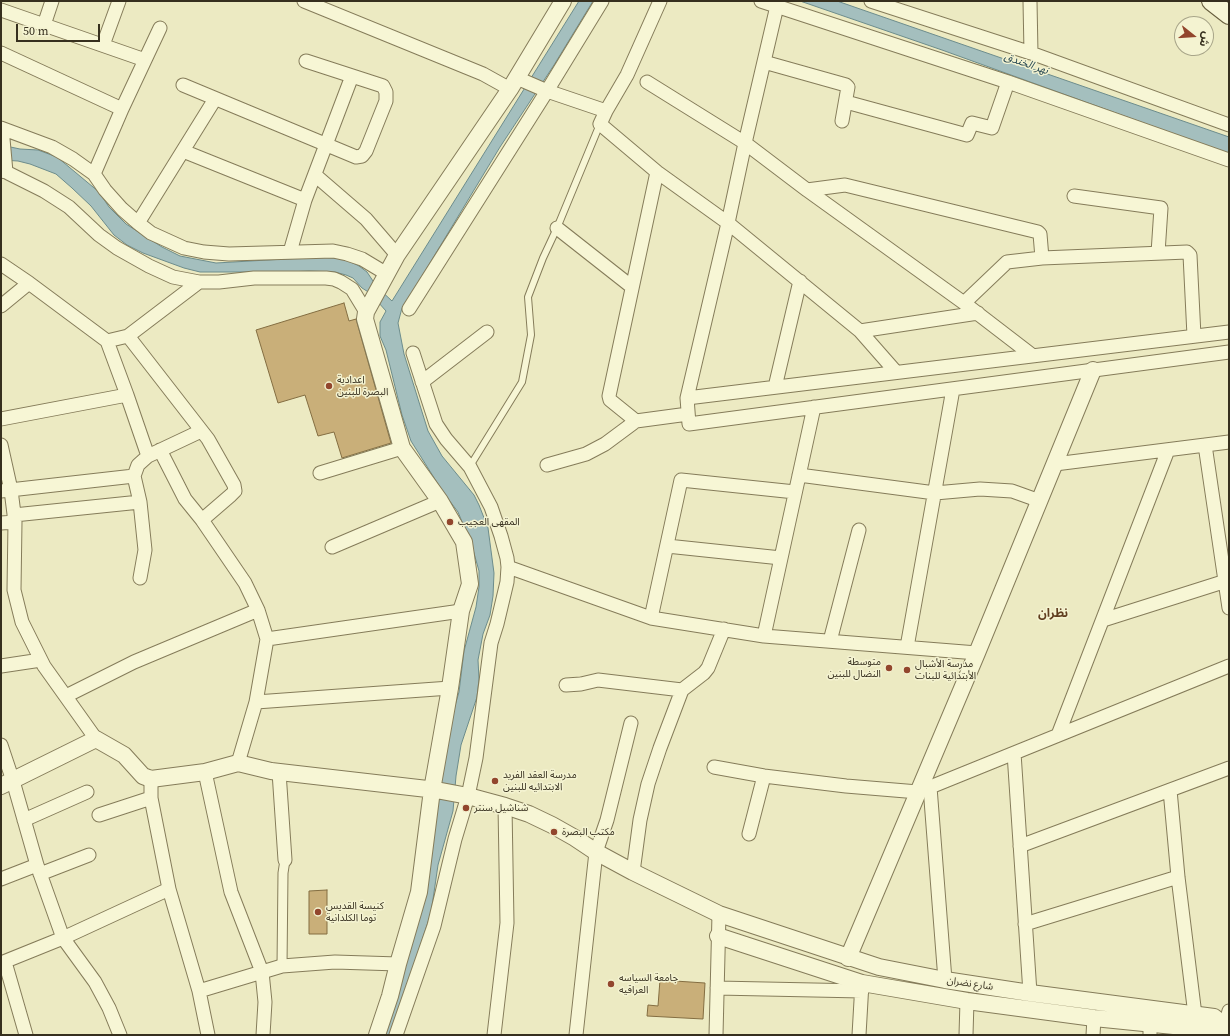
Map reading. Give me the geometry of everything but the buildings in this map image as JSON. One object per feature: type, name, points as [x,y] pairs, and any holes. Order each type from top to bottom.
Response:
[{"type":"main road","points":[[1211,1],[1229,15]]},
{"type":"street","points":[[4,1],[1,10],[145,60]]},
{"type":"street","points":[[44,25],[52,1]]},
{"type":"street","points":[[103,45],[119,1]]},
{"type":"street","points":[[304,1],[483,74],[546,90],[606,111]]},
{"type":"street","points":[[377,1035],[390,996],[419,892],[461,611],[470,584],[464,542],[440,501],[402,448],[365,319],[368,307],[397,255],[516,83],[563,1]]},
{"type":"street","points":[[409,309],[602,1]]},
{"type":"street","points":[[660,1],[627,75],[600,124],[657,172],[728,224],[860,330],[896,372]]},
{"type":"street","points":[[761,1],[1008,82],[1229,160]]},
{"type":"street","points":[[871,1],[1031,53],[1229,125]]},
{"type":"street","points":[[1030,1],[1031,53]]},
{"type":"street","points":[[688,419],[687,398],[728,224],[776,6]]},
{"type":"street","points":[[94,174],[122,109],[160,28]]},
{"type":"street","points":[[1,53],[122,109]]},
{"type":"street","points":[[183,85],[356,157],[362,156],[366,151],[386,101],[386,92],[383,86],[306,62]]},
{"type":"street","points":[[764,62],[846,85],[848,87],[842,121]]},
{"type":"street","points":[[290,252],[305,200],[352,76]]},
{"type":"street","points":[[647,82],[745,142],[807,190],[978,313],[1033,356]]},
{"type":"street","points":[[846,102],[967,135],[972,123],[992,128],[1008,82]]},
{"type":"street","points":[[138,223],[215,98]]},
{"type":"street","points":[[368,307],[352,289],[334,279],[254,278],[219,282],[199,282],[173,277],[149,266],[117,248],[99,235],[69,207],[4,169],[2,132],[52,147],[73,159],[94,174],[105,190],[122,209],[138,223],[151,233],[184,248],[204,252],[229,254],[333,251],[362,259],[384,280]]},
{"type":"street","points":[[183,150],[305,200]]},
{"type":"street","points":[[636,421],[610,400],[610,396],[657,172]]},
{"type":"street","points":[[315,175],[366,219],[397,255]]},
{"type":"street","points":[[807,190],[844,185],[1038,232],[1040,234],[1042,258]]},
{"type":"street","points":[[1074,196],[1161,208],[1158,253]]},
{"type":"street","points":[[557,228],[632,287]]},
{"type":"street","points":[[964,303],[1005,262],[1042,258],[1186,252],[1190,255],[1194,336]]},
{"type":"street","points":[[1,264],[107,341],[148,456]]},
{"type":"street","points":[[775,388],[800,281]]},
{"type":"street","points":[[107,341],[128,336],[199,282]]},
{"type":"street","points":[[1,306],[29,283]]},
{"type":"street","points":[[860,330],[978,313]]},
{"type":"street","points":[[422,382],[487,332]]},
{"type":"street","points":[[687,398],[1229,332]]},
{"type":"street","points":[[128,336],[208,439],[234,485],[235,491],[202,520]]},
{"type":"street","points":[[848,958],[924,790],[977,653],[1055,464],[1092,370],[1090,349]]},
{"type":"street","points":[[547,465],[586,454],[605,444],[636,421],[688,419],[814,407],[1229,352]]},
{"type":"street","points":[[396,1035],[434,926],[476,758],[492,643],[507,582],[508,567],[501,536],[491,507],[470,467],[446,439],[436,424],[413,353]]},
{"type":"street","points":[[907,647],[953,389]]},
{"type":"street","points":[[1,419],[127,395]]},
{"type":"street","points":[[764,636],[814,407]]},
{"type":"street","points":[[140,578],[145,550],[140,502],[134,476],[138,465],[148,456],[201,431]]},
{"type":"street","points":[[1055,464],[1229,442]]},
{"type":"street","points":[[1,445],[6,491],[15,518],[14,590],[22,622],[40,660],[96,739],[124,755],[143,776],[151,779],[205,772],[238,763],[256,702],[268,639],[258,610],[244,583],[202,520],[185,498],[160,450]]},
{"type":"street","points":[[1205,445],[1229,608]]},
{"type":"street","points":[[320,473],[402,448]]},
{"type":"street","points":[[1058,735],[1168,450]]},
{"type":"street","points":[[799,475],[935,493],[980,489],[1012,491],[1040,501]]},
{"type":"street","points":[[6,491],[134,476]]},
{"type":"street","points":[[651,618],[681,480],[795,492]]},
{"type":"street","points":[[332,547],[440,501]]},
{"type":"street","points":[[1,523],[15,518],[140,502]]},
{"type":"street","points":[[830,641],[859,530]]},
{"type":"street","points":[[667,546],[781,558]]},
{"type":"street","points":[[508,567],[651,618],[764,636],[977,653]]},
{"type":"street","points":[[1103,620],[1226,581]]},
{"type":"street","points":[[66,696],[134,662],[258,610]]},
{"type":"street","points":[[268,639],[461,611]]},
{"type":"street","points":[[633,872],[640,820],[648,784],[660,748],[682,690],[704,673],[708,668],[724,629]]},
{"type":"street","points":[[1,666],[40,660]]},
{"type":"street","points":[[714,767],[764,776],[846,786],[924,790],[1229,666]]},
{"type":"street","points":[[566,685],[581,684],[598,680],[682,690]]},
{"type":"street","points":[[256,702],[450,688]]},
{"type":"street","points":[[576,1035],[596,852],[607,820],[631,723]]},
{"type":"street","points":[[7,784],[96,739]]},
{"type":"street","points":[[1,745],[7,784],[24,820],[62,938],[94,982],[109,1008],[120,1035]]},
{"type":"street","points":[[1014,753],[1030,993]]},
{"type":"street","name":"شارع نضران","points":[[238,763],[279,772],[434,790],[466,796],[504,806],[529,814],[552,825],[596,852],[633,872],[719,914],[848,958],[879,967],[945,980],[1030,993],[1214,1017],[1227,1025]]},
{"type":"street","points":[[1020,846],[1229,768]]},
{"type":"street","points":[[205,772],[231,892],[262,972],[264,1002],[263,1035]]},
{"type":"street","points":[[279,772],[285,860],[282,966]]},
{"type":"street","points":[[748,834],[764,776]]},
{"type":"street","points":[[151,779],[151,798],[169,889],[199,990],[208,1035]]},
{"type":"street","points":[[924,790],[945,980]]},
{"type":"street","points":[[1170,790],[1178,877],[1195,1015]]},
{"type":"street","points":[[24,820],[88,792]]},
{"type":"street","points":[[99,815],[151,798]]},
{"type":"street","points":[[494,1035],[507,923],[504,806]]},
{"type":"street","points":[[1,879],[89,854]]},
{"type":"street","points":[[1025,924],[1178,877]]},
{"type":"street","points":[[26,1035],[3,962],[62,938],[169,889]]},
{"type":"street","points":[[716,1035],[719,914]]},
{"type":"street","name":"شارع نضران","points":[[718,936],[862,987],[1094,1018],[1150,1029],[1213,1030],[1227,1025]]},
{"type":"street","points":[[199,990],[282,966],[335,962],[398,964]]},
{"type":"street","points":[[966,1035],[968,983]]},
{"type":"street","points":[[717,988],[862,987],[859,1035]]},
{"type":"street","points":[[1093,1035],[1094,1018]]},
{"type":"lane","points":[[470,467],[522,382],[530,335],[528,297],[600,124]]},
{"type":"water","points":[[579,1],[593,1],[554,65],[500,147],[402,308],[398,323],[404,354],[428,431],[442,456],[474,495],[479,505],[488,528],[494,573],[490,615],[483,634],[478,660],[479,679],[477,697],[461,745],[456,776],[453,811],[438,865],[431,913],[391,1035],[384,1035],[434,827],[449,726],[459,692],[464,651],[476,607],[479,587],[479,571],[472,546],[458,512],[443,492],[411,441],[402,415],[386,350],[380,336],[380,322],[386,311],[370,293],[362,288],[353,278],[335,272],[200,272],[184,268],[143,253],[127,245],[114,235],[91,206],[56,174],[30,164],[18,161],[1,160],[1,145],[20,149],[38,150],[57,157],[99,192],[109,207],[126,224],[162,247],[180,256],[216,263],[319,257],[347,260],[367,272],[377,287],[392,301]]},
{"type":"water","points":[[800,1],[837,1],[1229,137],[1229,154],[942,50]]},
{"type":"place","name":"اعدادية البصرة للبنين","points":[[329,386]]},
{"type":"place","name":"المقهى العجيب","points":[[450,522]]},
{"type":"place","name":"متوسطة النضال للبنين","points":[[889,668]]},
{"type":"place","name":"مدرسة الأشبال الأبتدائية للبنات","points":[[907,670]]},
{"type":"place","name":"مدرسة العقد الفريد الابتدائيه للبنين","points":[[495,781]]},
{"type":"place","name":"شناشيل سنتر","points":[[466,808]]},
{"type":"place","name":"مكتب البصرة","points":[[554,832]]},
{"type":"place","name":"كنيسة القديس توما الكلدانية","points":[[318,912]]},
{"type":"place","name":"جامعة السياسه العراقيه","points":[[611,984]]},
{"type":"district","name":"نظران","points":[[1053,614]]},
{"type":"water label","name":"نهر الخندق","points":[[1026,64]]}]
